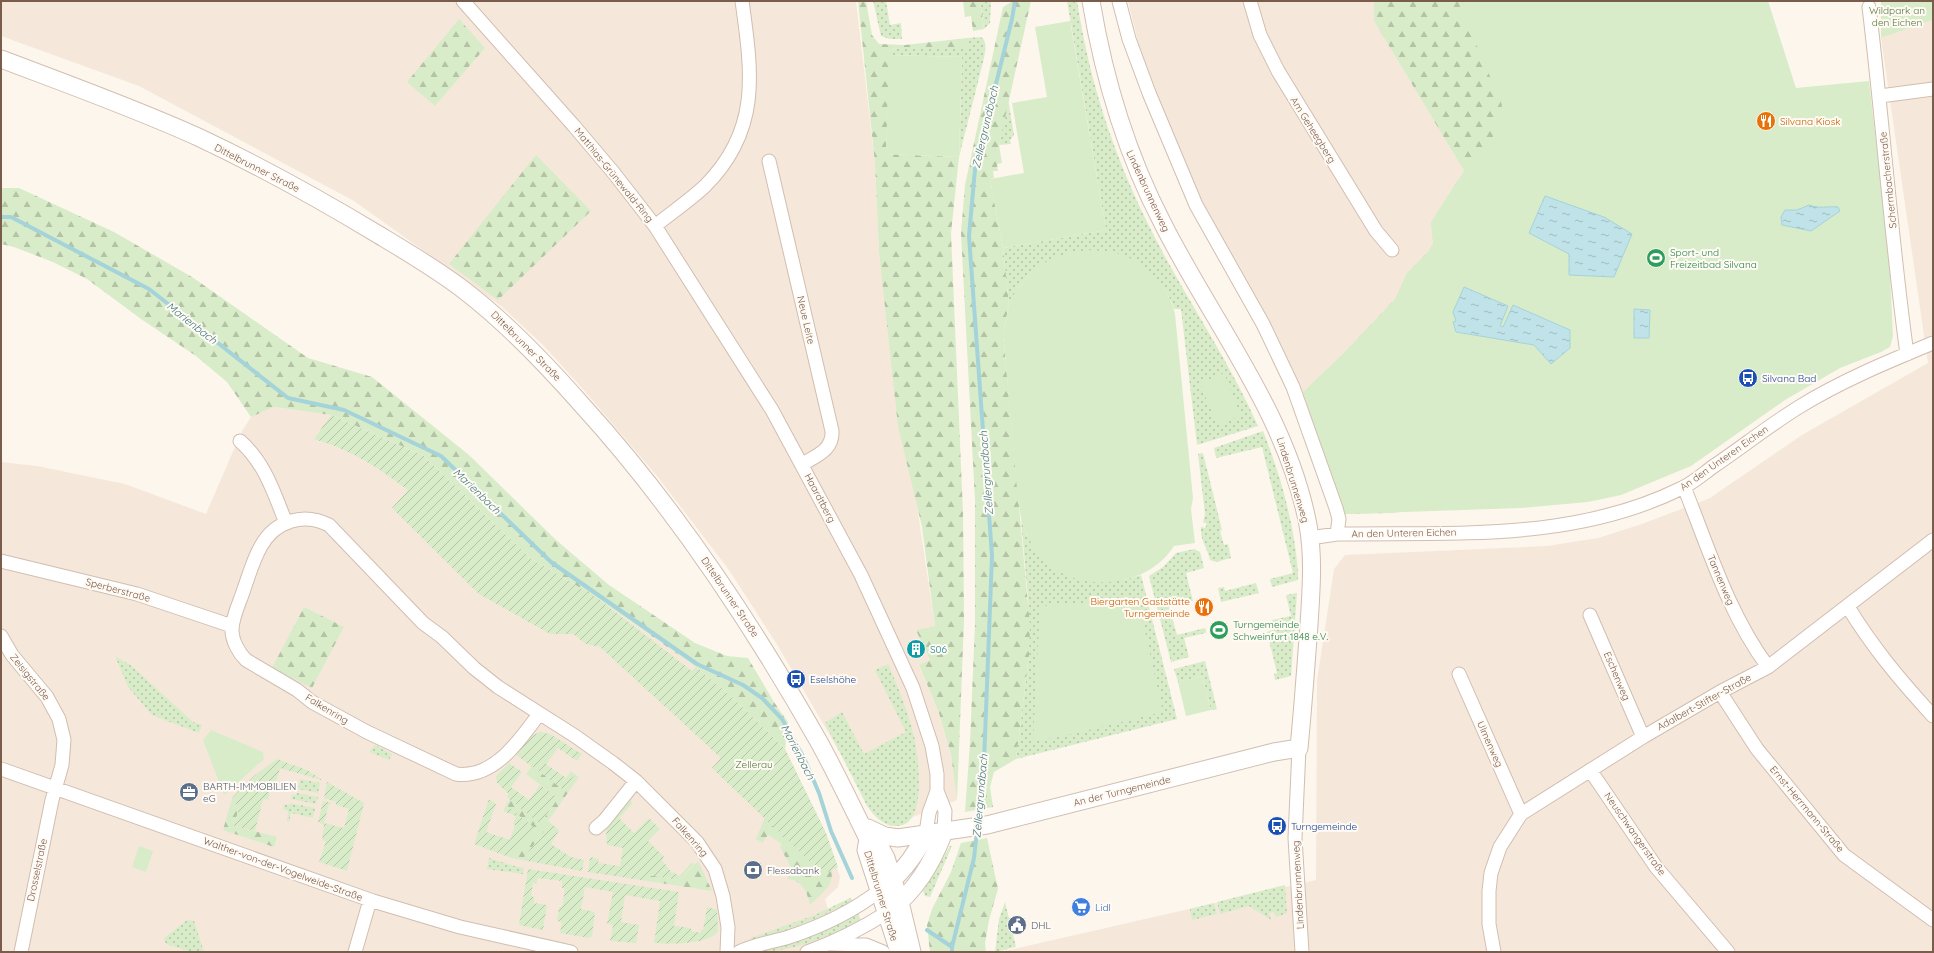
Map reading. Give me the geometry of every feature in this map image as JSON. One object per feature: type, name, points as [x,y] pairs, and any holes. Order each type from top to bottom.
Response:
[{"type":"street","name":"Matthias-Grünewald-Ring","points":[[463,1],[574,126],[613,172],[655,226],[704,186],[726,162],[735,146],[747,112],[750,85],[747,37],[742,1]]},
{"type":"street","name":"Lindenbrunnenweg","points":[[1091,1],[1106,78],[1136,166],[1166,231],[1270,415],[1279,434],[1297,486],[1310,538],[1312,567],[1306,677],[1299,748],[1295,838],[1302,952]]},
{"type":"street","points":[[1119,1],[1129,39],[1148,94],[1196,205],[1263,324],[1293,387],[1338,514],[1339,519],[1337,534]]},
{"type":"street","name":"Am Geheegberg","points":[[1250,1],[1260,35],[1278,71],[1376,231],[1392,250]]},
{"type":"street","name":"Schermbacherstraße","points":[[1869,7],[1880,96],[1907,354]]},
{"type":"street","name":"Dittelbrunner Straße","points":[[1,59],[139,111],[200,138],[337,209],[436,270],[491,312],[551,370],[629,457],[666,504],[734,602],[778,672],[819,743],[865,832],[879,845],[894,879],[912,952]]},
{"type":"street","points":[[1880,96],[1933,90]]},
{"type":"street","name":"Neue Leite","points":[[769,161],[832,431],[833,440],[829,447],[803,464]]},
{"type":"street","name":"Haardtberg","points":[[655,226],[772,410],[803,464],[861,575],[913,688],[932,746],[937,774],[937,791],[929,813],[926,833]]},
{"type":"street","name":"An den Unteren Eichen","points":[[1310,538],[1337,534],[1491,531],[1563,526],[1626,511],[1684,487],[1799,407],[1873,368],[1933,343]]},
{"type":"street","points":[[240,441],[261,463],[286,523]]},
{"type":"street","name":"Tannenweg","points":[[1684,487],[1720,580],[1751,645],[1768,667]]},
{"type":"street","name":"Falkenring","points":[[539,714],[522,737],[490,768],[475,774],[456,774],[367,732],[312,702],[297,690],[252,665],[241,655],[236,647],[232,626],[261,546],[270,534],[293,520],[306,518],[318,520],[329,525],[423,623],[442,637],[482,675],[594,749],[636,781],[677,820],[697,842],[710,860],[715,870],[724,900],[728,938],[727,952]]},
{"type":"street","name":"Adalbert-Stifter-Straße","points":[[1494,952],[1489,924],[1489,891],[1491,873],[1500,847],[1521,814],[1643,737],[1720,692],[1768,667],[1848,607],[1933,540]]},
{"type":"street","name":"Sperberstraße","points":[[1,561],[137,594],[232,626]]},
{"type":"street","points":[[1848,607],[1872,645],[1933,716]]},
{"type":"street","name":"Eschenweg","points":[[1590,615],[1643,737]]},
{"type":"street","name":"Zeisigstraße","points":[[1,636],[12,655],[48,697],[59,719],[62,728],[64,748],[62,765],[55,788]]},
{"type":"street","name":"Ulmenweg","points":[[1459,674],[1521,814]]},
{"type":"street","name":"Ernst-Herrmann-Straße","points":[[1720,692],[1757,749],[1844,855],[1933,920]]},
{"type":"street","name":"An der Turngemeinde","points":[[865,832],[876,833],[892,838],[987,825],[1274,752],[1299,748]]},
{"type":"street","name":"Walther-von-der-Vogelweide-Straße","points":[[1,769],[370,900],[460,927],[571,952]]},
{"type":"street","name":"Neuschwangerstraße","points":[[1590,770],[1656,867],[1728,952]]},
{"type":"street","points":[[596,828],[604,821],[636,781]]},
{"type":"street","name":"Drosselstraße","points":[[21,952],[55,788]]},
{"type":"street","name":"Haardtberg","points":[[937,791],[945,811],[944,832]]},
{"type":"street","name":"Dittelbrunner Straße","points":[[865,832],[866,850],[899,952]]},
{"type":"street","points":[[806,952],[830,944],[869,924],[900,902],[922,877],[932,860],[944,832]]},
{"type":"street","points":[[739,952],[747,948],[790,936],[830,921],[862,904],[894,879],[920,846],[926,833]]},
{"type":"street","points":[[355,952],[370,900]]},
{"type":"street","points":[[830,944],[866,945],[883,952]]},
{"type":"shaded area","points":[[1,1],[856,1],[875,163],[879,252],[935,626],[916,630],[930,660],[919,666],[939,713],[951,755],[957,800],[900,822],[872,808],[778,646],[729,570],[657,476],[582,388],[543,345],[501,306],[354,201],[139,86],[1,36]]},
{"type":"shaded area","points":[[1128,1],[1374,1],[1374,21],[1464,171],[1431,222],[1433,244],[1427,253],[1407,273],[1395,299],[1342,355],[1303,392],[1198,201],[1149,87]]},
{"type":"shaded area","points":[[1933,20],[1933,952],[1001,952],[1316,880],[1317,681],[1334,569],[1345,555],[1547,546],[1598,538],[1642,524],[1710,498],[1802,435],[1928,363],[1881,38]]},
{"type":"shaded area","points":[[274,407],[331,415],[530,558],[597,598],[696,667],[732,697],[785,749],[826,833],[840,877],[838,887],[825,899],[841,952],[1,952],[1,462],[37,466],[125,484],[206,514],[241,433],[251,417]]},
{"type":"green space","points":[[858,1],[866,1],[872,35],[879,44],[905,45],[967,38],[967,48],[897,48],[890,51],[886,154],[959,157],[951,233],[963,513],[964,620],[957,800],[951,755],[939,713],[919,665],[930,660],[916,630],[935,626],[922,527],[898,426],[879,252],[875,163]]},
{"type":"green space","points":[[873,1],[886,1],[890,25],[901,23],[902,39],[890,39],[881,36]]},
{"type":"green space","points":[[963,1],[980,1],[984,29],[973,31],[971,16],[965,17]]},
{"type":"green space","points":[[980,1],[991,1],[990,23],[984,29]]},
{"type":"green space","points":[[1013,1],[1031,1],[999,145],[1002,163],[997,164],[998,171],[993,171],[994,178],[990,179],[1003,248],[1009,305],[1003,333],[1030,626],[1029,656],[1016,759],[994,772],[990,787],[993,807],[965,812],[970,743],[975,624],[975,501],[961,233],[965,185],[1003,7]]},
{"type":"green space","points":[[1067,1],[1077,1],[1082,31],[1104,116],[1113,143],[1135,197],[1161,250],[1233,375],[1258,426],[1197,445],[1181,309],[1174,309],[1162,286],[1143,268],[1129,258],[1032,271],[1015,293],[1009,305],[1003,248],[1106,230]]},
{"type":"green space","points":[[1374,1],[1587,1],[1521,508],[1503,500],[1392,513],[1345,514],[1303,392],[1342,355],[1395,299],[1407,273],[1427,253],[1433,244],[1431,222],[1464,171],[1374,21]]},
{"type":"green space","name":"Sport- und Freizeitbad Silvana","points":[[1458,1],[1768,1],[1796,88],[1869,81],[1889,254],[1893,336],[1890,347],[1840,368],[1785,400],[1691,466],[1621,495],[1588,502],[1521,508],[1345,514],[1303,392],[1342,355],[1395,299],[1407,273],[1427,253],[1433,244],[1431,222],[1464,171],[1491,143],[1502,105]]},
{"type":"green space","name":"Wildpark an den Eichen","points":[[1881,1],[1933,1],[1933,20],[1881,38]]},
{"type":"green space","points":[[459,19],[485,48],[435,106],[407,82]]},
{"type":"green space","points":[[1070,21],[1106,230],[1003,248],[990,179],[1024,173],[1012,103],[1047,97],[1035,27]]},
{"type":"green space","points":[[981,37],[985,41],[984,58],[959,157],[962,57],[889,55],[890,51],[897,48],[967,48],[967,38]]},
{"type":"green space","points":[[889,55],[962,57],[959,157],[886,154]]},
{"type":"green space","points":[[1008,99],[1014,135],[1010,140],[1011,144],[999,145]]},
{"type":"green space","points":[[536,155],[591,211],[498,300],[449,264]]},
{"type":"green space","points":[[1,188],[19,188],[114,232],[192,277],[308,358],[372,377],[469,455],[556,540],[609,585],[695,643],[727,656],[748,658],[774,702],[788,722],[785,749],[732,697],[696,667],[597,598],[530,558],[424,456],[331,415],[274,407],[251,417],[227,382],[196,356],[141,319],[87,279],[53,262],[14,247],[1,244]]},
{"type":"green space","points":[[1088,250],[1113,252],[1144,267],[1160,283],[1172,303],[1175,314],[1193,498],[1191,509],[1195,543],[1174,546],[1163,559],[1142,574],[1117,581],[1103,582],[1089,582],[1076,579],[1053,567],[1043,559],[1034,548],[1023,527],[1018,500],[1003,333],[1009,305],[1015,293],[1032,271],[1049,260],[1068,253]]},
{"type":"green space","points":[[1224,373],[1241,416],[1217,425],[1200,383]]},
{"type":"green space","name":"Zellerau","points":[[331,415],[424,456],[530,558],[597,598],[692,671],[696,667],[732,697],[785,749],[826,833],[838,867],[823,874],[712,768],[721,758],[600,647],[586,644],[573,634],[550,634],[479,594],[392,508],[408,490],[364,460],[340,448],[314,439]]},
{"type":"green space","points":[[1263,431],[1276,465],[1286,500],[1298,572],[1298,580],[1272,587],[1270,579],[1293,573],[1262,447],[1216,458],[1214,448]]},
{"type":"green space","points":[[1203,453],[1222,530],[1220,531],[1224,545],[1228,544],[1231,558],[1216,562],[1210,560],[1201,532],[1201,527],[1205,528],[1207,524],[1203,522],[1205,514],[1198,454]]},
{"type":"green space","points":[[1021,520],[1027,536],[1124,580],[1141,575],[1177,719],[1016,759],[1029,656],[1028,598]]},
{"type":"green space","points":[[1194,549],[1200,552],[1204,568],[1186,573],[1193,601],[1169,607],[1177,635],[1205,628],[1206,633],[1184,638],[1189,657],[1171,662],[1149,576],[1163,567],[1176,553]]},
{"type":"green space","points":[[1256,583],[1259,593],[1221,602],[1218,588],[1224,587],[1225,591]]},
{"type":"green space","points":[[1297,593],[1291,676],[1275,680],[1274,674],[1277,673],[1267,632],[1275,629],[1272,620],[1291,616],[1286,595]]},
{"type":"green space","points":[[1138,600],[1163,712],[1033,742],[1040,606]]},
{"type":"green space","points":[[304,607],[344,627],[312,688],[272,668]]},
{"type":"green space","points":[[115,656],[132,666],[193,722],[202,725],[199,733],[152,715],[128,687]]},
{"type":"green space","points":[[1205,661],[1217,709],[1211,710],[1202,676],[1178,682],[1174,669]]},
{"type":"green space","points":[[888,664],[912,727],[916,745],[919,773],[919,788],[914,814],[907,823],[898,826],[884,823],[873,814],[867,806],[825,723],[842,712],[864,754],[906,732],[875,670]]},
{"type":"green space","points":[[1202,676],[1211,710],[1186,716],[1178,682]]},
{"type":"green space","points":[[211,730],[263,752],[264,759],[224,795],[203,740]]},
{"type":"green space","points":[[540,732],[550,734],[582,754],[577,761],[558,748],[546,764],[566,778],[571,771],[575,774],[564,790],[515,754],[531,736]]},
{"type":"green space","points":[[375,745],[392,754],[389,760],[369,752]]},
{"type":"green space","points":[[277,759],[307,770],[321,780],[280,768],[274,790],[270,789],[268,800],[263,799],[255,831],[234,826],[240,805],[231,802],[233,797],[255,775]]},
{"type":"green space","points":[[509,763],[522,772],[511,787],[529,800],[540,785],[558,798],[540,824],[507,797],[509,794],[497,783],[496,776]]},
{"type":"green space","points":[[532,766],[564,790],[575,774],[579,777],[548,821],[551,823],[522,860],[511,858],[536,830],[506,805],[510,799],[540,824],[558,798],[526,774]]},
{"type":"green space","points":[[300,779],[320,783],[318,793],[298,789]]},
{"type":"green space","points":[[327,782],[364,803],[347,871],[319,862],[326,841],[322,840],[324,825],[318,822],[323,801],[333,803],[329,804],[324,823],[344,828],[349,809],[336,805],[336,802],[324,798]]},
{"type":"green space","points":[[297,793],[318,797],[316,804],[291,799],[292,795],[296,795]]},
{"type":"green space","points":[[489,799],[496,804],[486,832],[510,840],[515,825],[513,824],[516,816],[503,811],[506,805],[537,830],[511,858],[474,844]]},
{"type":"green space","points":[[630,800],[633,803],[619,818],[634,833],[649,818],[660,829],[648,841],[664,857],[662,860],[672,873],[674,872],[679,876],[692,862],[694,864],[679,880],[648,875],[647,881],[588,872],[590,857],[599,859],[598,863],[620,866],[623,848],[607,845],[606,829]]},
{"type":"green space","points":[[231,802],[240,804],[234,826],[277,837],[274,847],[223,830]]},
{"type":"green space","points":[[290,803],[315,808],[313,818],[291,813],[289,822],[287,821],[288,811],[283,809],[284,804],[289,805]]},
{"type":"green space","points":[[768,810],[831,864],[832,878],[828,888],[810,905],[803,887],[792,880],[787,879],[793,871],[780,847],[782,844],[768,835],[762,843],[756,839]]},
{"type":"green space","points":[[551,823],[559,830],[551,844],[571,857],[584,860],[582,871],[522,860]]},
{"type":"green space","points":[[987,838],[998,889],[989,920],[985,944],[986,952],[930,952],[927,925],[932,909],[951,872],[961,843]]},
{"type":"green space","points":[[139,846],[153,851],[146,872],[132,867]]},
{"type":"green space","points":[[950,846],[952,846],[930,897],[925,896],[923,891]]},
{"type":"green space","points":[[489,858],[524,868],[523,874],[487,869]]},
{"type":"green space","points":[[698,861],[712,891],[647,881],[648,875],[679,880]]},
{"type":"green space","points":[[528,869],[679,892],[674,926],[691,928],[691,931],[701,933],[701,930],[703,930],[707,907],[717,910],[718,931],[714,936],[707,939],[689,943],[654,943],[660,901],[625,895],[621,922],[639,925],[636,943],[610,941],[613,925],[607,924],[613,892],[585,887],[581,909],[595,912],[592,936],[589,938],[560,933],[562,922],[557,921],[559,907],[562,907],[565,889],[562,888],[562,881],[538,878],[536,884],[533,883],[531,896],[534,897],[534,903],[547,905],[543,930],[519,925]]},
{"type":"green space","points":[[1285,885],[1287,913],[1276,917],[1274,912],[1269,913],[1271,920],[1249,906],[1220,914],[1217,902]]},
{"type":"green space","points":[[850,898],[853,901],[841,907],[777,933],[750,941],[751,938],[815,915]]},
{"type":"green space","points":[[1005,902],[1016,947],[995,952],[999,919]]},
{"type":"green space","points":[[1214,903],[1217,914],[1192,920],[1190,909]]},
{"type":"green space","points":[[858,913],[861,921],[824,937],[784,949],[757,952],[806,937]]},
{"type":"green space","points":[[187,920],[194,921],[204,952],[191,952],[166,944],[164,938]]},
{"type":"water","points":[[1545,196],[1604,217],[1632,234],[1614,277],[1569,275],[1569,254],[1529,233]]},
{"type":"water","points":[[1809,205],[1820,207],[1838,207],[1840,211],[1811,231],[1782,225],[1781,217],[1785,210],[1797,210]]},
{"type":"water","points":[[1464,287],[1508,306],[1500,326],[1503,327],[1513,305],[1570,330],[1570,348],[1551,364],[1534,345],[1456,332],[1453,322],[1456,321],[1453,312]]},
{"type":"water","points":[[1634,309],[1650,310],[1649,338],[1634,338]]},
{"type":"waterway","name":"Zellergrundbach","points":[[978,822],[984,762],[992,556],[969,236],[976,158],[995,88],[1015,1]]},
{"type":"waterway","name":"Marienbach","points":[[1,217],[11,217],[149,289],[288,398],[344,410],[441,456],[551,562],[697,664],[743,685],[762,698],[782,719],[804,758],[819,793],[831,831],[852,878]]},
{"type":"waterway","name":"Zellergrundbach","points":[[952,947],[974,858],[977,831]]},
{"type":"waterway","name":"Marienbach","points":[[927,930],[952,947],[952,952]]},
{"type":"place","name":"Silvana Kiosk","points":[[1766,121]]},
{"type":"place","name":"Sport- und Freizeitbad Silvana","points":[[1656,258]]},
{"type":"place","name":"Silvana Bad","points":[[1748,378]]},
{"type":"place","name":"Biergarten Gaststätte Turngemeinde","points":[[1204,607]]},
{"type":"place","name":"Turngemeinde Schweinfurt 1848 e.V.","points":[[1219,630]]},
{"type":"place","name":"S06","points":[[916,649]]},
{"type":"place","name":"Eselshöhe","points":[[796,679]]},
{"type":"place","name":"BARTH-IMMOBILIEN eG","points":[[189,792]]},
{"type":"place","name":"Turngemeinde","points":[[1277,826]]},
{"type":"place","name":"Flessabank","points":[[753,870]]},
{"type":"place","name":"Lidl","points":[[1081,907]]},
{"type":"place","name":"DHL","points":[[1017,925]]}]
